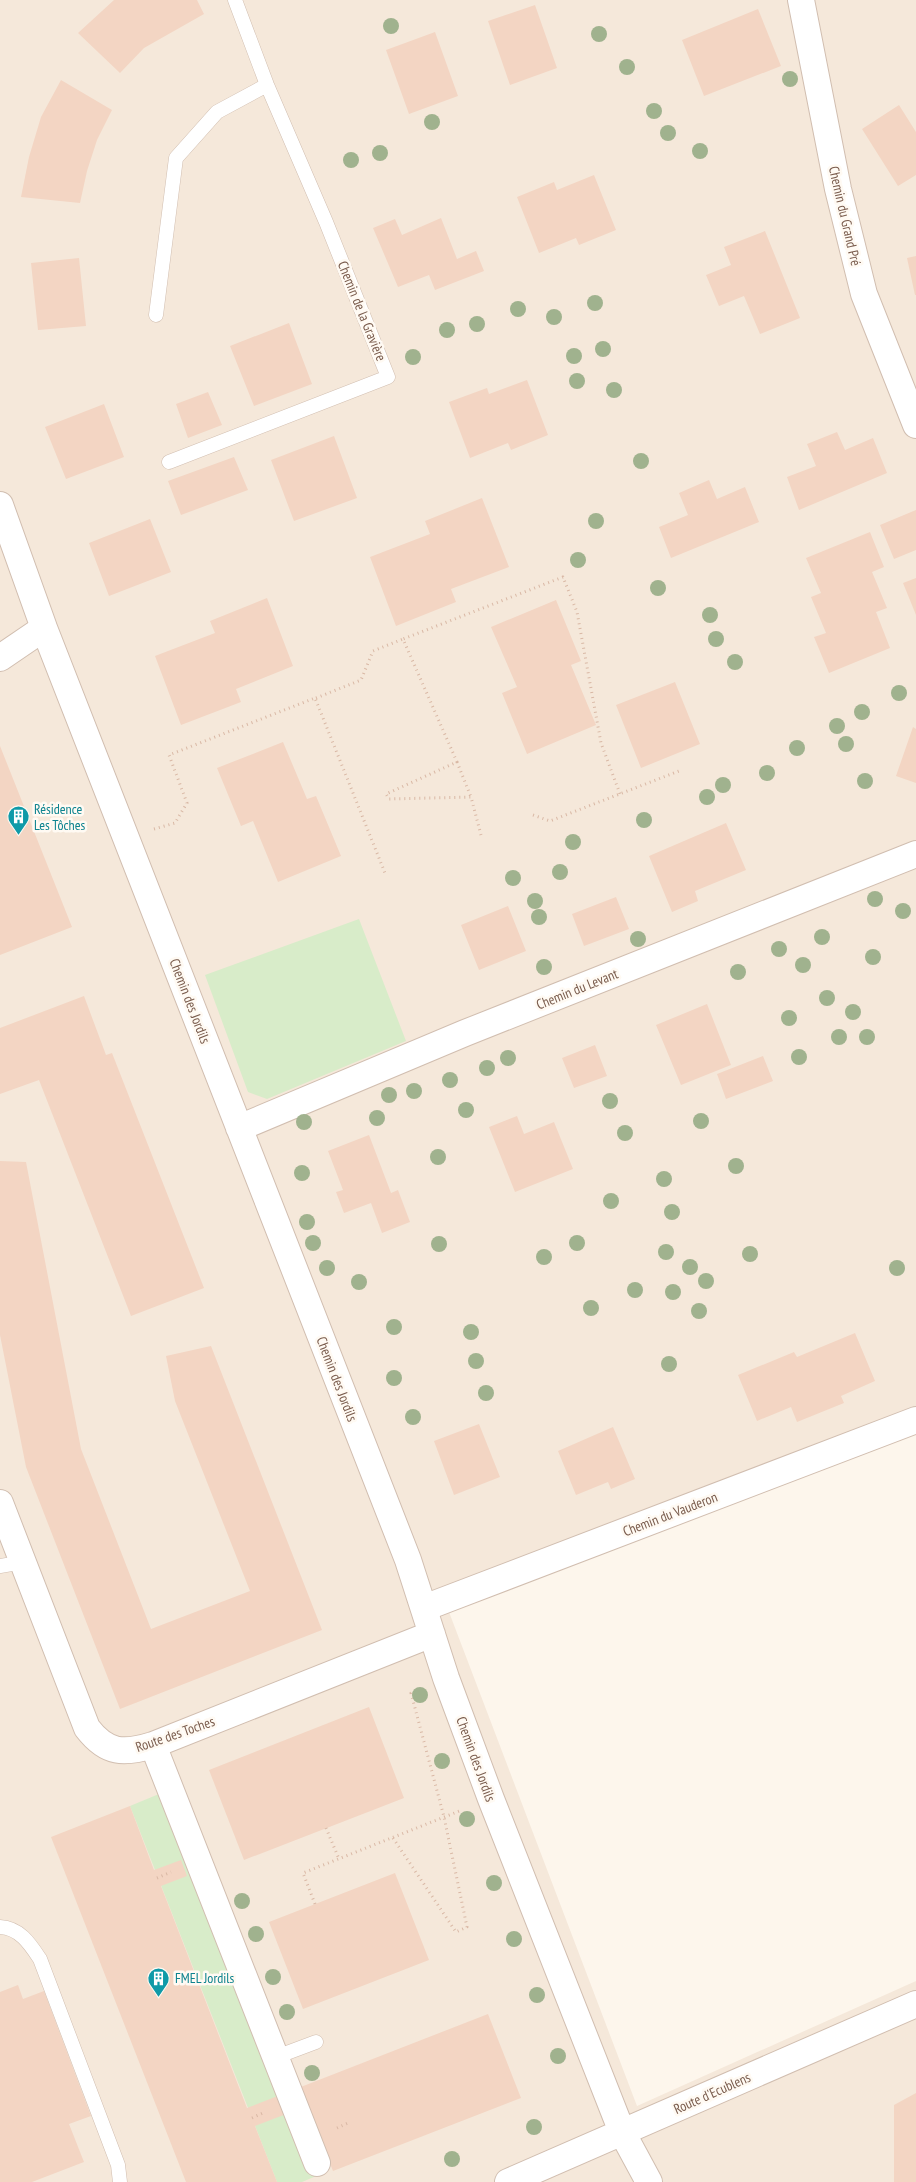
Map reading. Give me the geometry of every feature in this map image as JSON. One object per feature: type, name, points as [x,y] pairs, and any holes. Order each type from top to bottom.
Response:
[{"type":"street","name":"Chemin du Grand Pré","points":[[801,0],[838,189],[864,294],[916,424]]},
{"type":"street","name":"Chemin des Jordils","points":[[0,504],[44,628],[408,1560],[490,1799],[622,2132],[649,2182]]},
{"type":"street","points":[[0,658],[44,628]]},
{"type":"street","name":"Chemin du Levant","points":[[239,1128],[465,1033],[916,854]]},
{"type":"street","name":"Chemin du Vauderon","points":[[424,1608],[916,1420]]},
{"type":"street","name":"Route des Toches","points":[[0,1503],[12,1564],[87,1728],[104,1746],[119,1751],[136,1750],[153,1745],[432,1634]]},
{"type":"street","points":[[153,1745],[317,2163]]},
{"type":"street","name":"Route d'Ecublens","points":[[508,2182],[916,2004]]},
{"type":"lane","name":"Chemin de la Gravière","points":[[169,462],[388,376],[326,222],[267,85],[235,0]]},
{"type":"lane","points":[[156,315],[176,158],[217,112],[267,85]]},
{"type":"lane","points":[[0,1927],[7,1927],[19,1933],[40,1959],[118,2165],[120,2182]]},
{"type":"lane","points":[[276,2057],[316,2042]]},
{"type":"path","points":[[175,823],[187,803],[169,755],[360,680],[373,651],[563,577],[577,612],[601,743],[620,794]]},
{"type":"path","points":[[403,639],[457,762],[481,835]]},
{"type":"path","points":[[315,698],[386,873]]},
{"type":"path","points":[[457,762],[386,794],[389,799],[470,797]]},
{"type":"path","points":[[533,815],[550,821],[679,771]]},
{"type":"path","points":[[393,1838],[456,1932],[466,1927],[444,1817],[411,1692]]},
{"type":"path","points":[[315,1904],[303,1873],[490,1799]]},
{"type":"path","points":[[326,1828],[339,1859]]},
{"type":"shaded area","points":[[0,0],[916,0],[916,1431],[449,1612],[637,2106],[916,1981],[916,2182],[0,2182]]},
{"type":"green space","points":[[359,919],[406,1041],[267,1099],[248,1092],[205,975]]},
{"type":"green space","points":[[171,1789],[321,2174],[302,2182],[277,2182],[130,1806]]},
{"type":"building","points":[[114,0],[197,0],[204,14],[144,48],[120,73],[78,33]]},
{"type":"building","points":[[535,5],[557,68],[510,85],[488,21]]},
{"type":"building","points":[[758,9],[781,66],[704,96],[682,40]]},
{"type":"building","points":[[435,32],[458,96],[409,114],[386,50]]},
{"type":"building","points":[[61,80],[112,110],[97,140],[87,171],[80,203],[21,197],[29,157],[41,117]]},
{"type":"building","points":[[899,105],[916,132],[916,175],[898,186],[862,129]]},
{"type":"building","points":[[594,175],[616,230],[579,245],[576,238],[539,253],[517,197],[554,182],[557,190]]},
{"type":"building","points":[[441,218],[457,259],[476,251],[484,271],[435,290],[429,275],[398,287],[373,228],[395,219],[402,235]]},
{"type":"building","points":[[765,231],[800,318],[760,334],[744,296],[719,306],[706,275],[731,265],[724,247]]},
{"type":"building","points":[[916,256],[916,295],[915,295],[907,258]]},
{"type":"building","points":[[79,258],[86,326],[38,330],[31,263]]},
{"type":"building","points":[[289,323],[312,384],[254,406],[230,346]]},
{"type":"building","points":[[527,380],[548,435],[511,450],[508,443],[470,458],[449,402],[487,388],[489,394]]},
{"type":"building","points":[[208,392],[222,425],[188,438],[176,404]]},
{"type":"building","points":[[104,404],[124,457],[66,479],[45,427]]},
{"type":"building","points":[[837,432],[845,450],[873,438],[887,473],[799,510],[787,477],[816,466],[807,444]]},
{"type":"building","points":[[334,436],[357,498],[294,521],[271,460]]},
{"type":"building","points":[[234,457],[248,490],[181,515],[168,481]]},
{"type":"building","points":[[709,480],[717,499],[745,487],[759,522],[671,558],[659,527],[688,515],[679,493]]},
{"type":"building","points":[[482,498],[509,567],[451,589],[456,602],[396,626],[370,557],[430,534],[425,521]]},
{"type":"building","points":[[916,510],[916,550],[894,559],[880,525]]},
{"type":"building","points":[[150,519],[171,572],[109,596],[89,543]]},
{"type":"building","points":[[870,532],[884,567],[872,572],[887,608],[876,612],[890,648],[829,673],[814,637],[826,633],[811,597],[821,593],[806,558]]},
{"type":"building","points":[[916,578],[916,615],[903,583]]},
{"type":"building","points":[[267,598],[293,666],[236,689],[241,702],[181,725],[155,656],[215,633],[210,621]]},
{"type":"building","points":[[556,600],[581,661],[571,665],[596,725],[527,754],[502,693],[517,687],[491,627]]},
{"type":"building","points":[[675,682],[700,744],[641,768],[616,705]]},
{"type":"building","points":[[913,727],[916,729],[916,783],[896,776]]},
{"type":"building","points":[[283,742],[307,799],[316,796],[341,856],[278,882],[253,821],[241,826],[217,768]]},
{"type":"building","name":"Résidence Les Tôches","points":[[0,746],[72,927],[0,955]]},
{"type":"building","points":[[726,823],[746,870],[695,891],[698,901],[672,912],[649,856]]},
{"type":"building","points":[[616,897],[629,929],[584,946],[572,914]]},
{"type":"building","points":[[508,906],[526,951],[479,970],[461,925]]},
{"type":"building","points":[[84,996],[106,1055],[112,1053],[204,1288],[131,1316],[39,1080],[0,1094],[0,1028]]},
{"type":"building","points":[[707,1004],[731,1065],[681,1085],[656,1025]]},
{"type":"building","points":[[595,1045],[607,1076],[574,1088],[562,1058]]},
{"type":"building","points":[[763,1056],[773,1081],[726,1099],[717,1074]]},
{"type":"building","points":[[517,1116],[524,1134],[554,1122],[573,1169],[515,1192],[489,1127]]},
{"type":"building","points":[[369,1135],[391,1193],[398,1190],[410,1222],[382,1233],[371,1203],[344,1213],[336,1192],[343,1190],[328,1151]]},
{"type":"building","points":[[0,1161],[26,1162],[81,1449],[151,1629],[250,1591],[175,1401],[166,1356],[211,1346],[322,1630],[120,1709],[26,1467],[0,1335]]},
{"type":"building","points":[[855,1333],[875,1381],[841,1396],[844,1403],[797,1422],[791,1407],[757,1421],[738,1375],[794,1352],[797,1357]]},
{"type":"building","points":[[479,1424],[500,1477],[454,1495],[434,1441]]},
{"type":"building","points":[[613,1427],[635,1479],[611,1489],[608,1482],[576,1495],[558,1451]]},
{"type":"building","points":[[369,1707],[404,1798],[244,1860],[209,1770]]},
{"type":"building","name":"FMEL Jordils","points":[[130,1806],[154,1870],[181,1860],[187,1876],[161,1886],[247,2108],[488,2014],[521,2098],[333,2171],[307,2106],[255,2126],[277,2182],[186,2182],[51,1837]]},
{"type":"building","points":[[395,1873],[429,1960],[303,2009],[269,1922]]},
{"type":"building","points":[[18,1985],[23,1999],[44,1991],[91,2116],[69,2124],[84,2162],[32,2182],[0,2182],[0,1992]]},
{"type":"building","points":[[916,2093],[916,2182],[894,2182],[894,2105]]},
{"type":"place","name":"Résidence Les Tôches","points":[[18,836]]},
{"type":"place","name":"FMEL Jordils","points":[[159,1997]]}]
